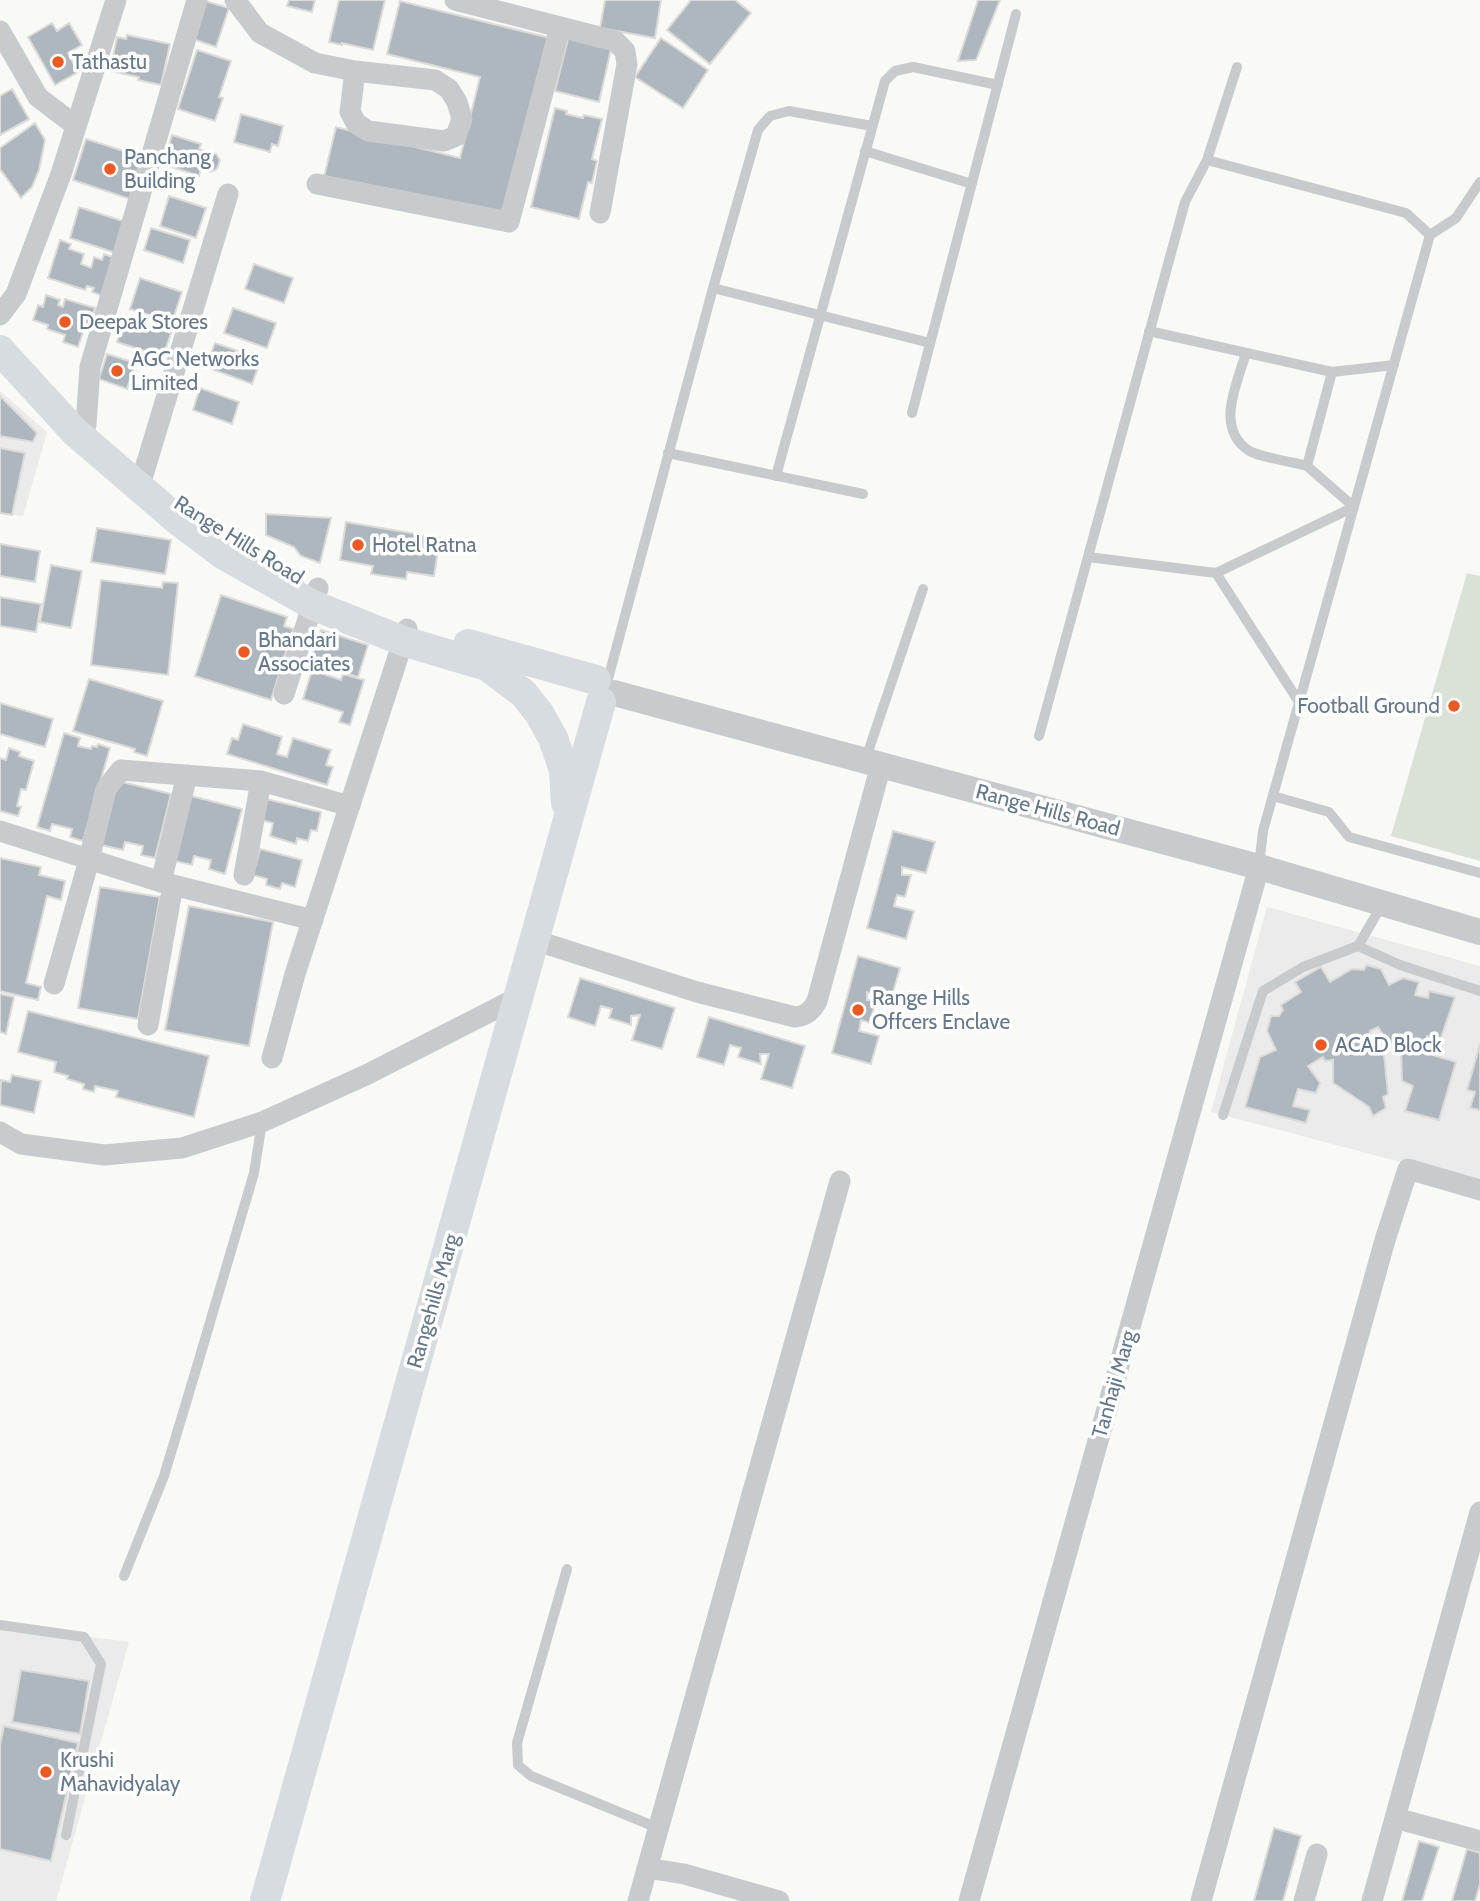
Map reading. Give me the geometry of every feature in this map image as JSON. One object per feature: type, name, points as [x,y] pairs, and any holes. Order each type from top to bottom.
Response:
[{"type":"main road","name":"Range Hills Road","points":[[0,329],[86,425],[188,513],[288,575],[316,596],[487,666],[602,690]]},
{"type":"main road","points":[[0,350],[75,432],[180,523],[223,555],[316,596]]},
{"type":"main road","name":"Range Hills Road","points":[[405,634],[453,640],[602,690]]},
{"type":"main road","points":[[487,666],[523,693],[539,713],[553,738],[564,770],[568,821]]},
{"type":"main road","name":"Rangehills Marg","points":[[265,1901],[568,821],[602,690]]},
{"type":"street","points":[[0,315],[16,294],[76,125],[116,0]]},
{"type":"street","points":[[86,425],[90,367],[197,0]]},
{"type":"street","points":[[235,0],[260,33],[315,63],[355,71],[435,80],[449,89],[457,103],[461,119],[456,136],[444,141],[361,128],[350,112],[355,71]]},
{"type":"street","points":[[455,0],[615,41],[621,45],[627,57],[600,213]]},
{"type":"street","points":[[317,184],[509,222],[560,27]]},
{"type":"street","points":[[0,31],[38,97],[76,125]]},
{"type":"street","points":[[144,475],[228,194]]},
{"type":"street","points":[[284,694],[316,596]]},
{"type":"street","points":[[272,1058],[295,974],[405,634]]},
{"type":"street","name":"Range Hills Road","points":[[602,690],[1259,867],[1480,932]]},
{"type":"street","points":[[534,940],[697,992],[795,1017],[802,1016],[813,1008],[817,1001],[873,763]]},
{"type":"street","points":[[54,984],[106,789],[121,770],[261,781],[350,806]]},
{"type":"street","points":[[148,1026],[167,884],[187,775]]},
{"type":"street","points":[[243,875],[261,781]]},
{"type":"street","points":[[0,831],[167,884],[313,920]]},
{"type":"street","name":"Tanhaji Marg","points":[[969,1901],[1259,867]]},
{"type":"street","points":[[0,1132],[21,1144],[104,1154],[182,1148],[262,1122],[366,1074],[519,997]]},
{"type":"street","points":[[1201,1901],[1385,1240],[1408,1169],[1480,1190]]},
{"type":"street","points":[[638,1901],[840,1181]]},
{"type":"street","points":[[1372,1901],[1473,1563],[1480,1513]]},
{"type":"street","points":[[1395,1818],[1480,1841]]},
{"type":"street","points":[[1304,1901],[1317,1854]]},
{"type":"street","points":[[648,1868],[684,1874],[779,1901]]},
{"type":"lane","points":[[912,413],[1016,14]]},
{"type":"lane","points":[[776,476],[885,81],[895,71],[913,67],[998,85]]},
{"type":"lane","points":[[1039,736],[1185,202],[1207,160],[1237,67]]},
{"type":"lane","points":[[602,690],[758,130],[770,116],[789,111],[872,126]]},
{"type":"lane","points":[[865,151],[972,184]]},
{"type":"lane","points":[[1207,160],[1406,214],[1430,235]]},
{"type":"lane","points":[[1259,867],[1263,831],[1430,235],[1456,218],[1480,182]]},
{"type":"lane","points":[[713,288],[930,343]]},
{"type":"lane","points":[[1149,331],[1332,372],[1394,365]]},
{"type":"lane","points":[[1245,353],[1229,412],[1231,431],[1249,451],[1307,466],[1354,507]]},
{"type":"lane","points":[[1307,466],[1332,372]]},
{"type":"lane","points":[[668,453],[863,494]]},
{"type":"lane","points":[[1088,557],[1216,573],[1354,507]]},
{"type":"lane","points":[[1216,573],[1299,702]]},
{"type":"lane","points":[[873,763],[923,589]]},
{"type":"lane","points":[[1273,796],[1329,812],[1349,837],[1480,873]]},
{"type":"lane","points":[[1223,1115],[1263,991],[1303,967],[1357,946],[1383,903]]},
{"type":"lane","points":[[1357,946],[1400,965],[1480,991]]},
{"type":"lane","points":[[124,1576],[164,1476],[254,1173],[262,1122]]},
{"type":"lane","points":[[567,1569],[517,1743],[518,1765],[531,1776],[658,1828]]},
{"type":"lane","points":[[0,1625],[84,1637],[101,1664],[66,1835]]},
{"type":"shaded area","points":[[0,391],[47,432],[23,516],[0,513]]},
{"type":"shaded area","name":"Football Ground","points":[[1467,573],[1480,576],[1480,861],[1391,836]]},
{"type":"shaded area","points":[[1267,907],[1480,966],[1480,1183],[1211,1112]]},
{"type":"shaded area","name":"Krushi Mahavidyalay","points":[[0,1625],[129,1642],[56,1901],[0,1901]]},
{"type":"building","points":[[289,0],[315,0],[312,12],[287,6]]},
{"type":"building","points":[[339,0],[385,0],[373,50],[329,42]]},
{"type":"building","points":[[605,0],[661,0],[655,38],[600,28]]},
{"type":"building","points":[[691,0],[735,0],[751,13],[710,64],[667,30]]},
{"type":"building","points":[[978,0],[1000,0],[976,60],[958,61]]},
{"type":"building","points":[[205,1],[229,8],[216,47],[193,39]]},
{"type":"building","points":[[400,1],[550,38],[503,213],[324,177],[336,127],[460,158],[480,77],[387,54]]},
{"type":"building","name":"Tathastu","points":[[52,23],[57,31],[69,23],[82,45],[68,53],[78,72],[55,85],[28,37]]},
{"type":"building","points":[[127,35],[170,44],[161,85],[110,71],[117,37],[126,39]]},
{"type":"building","points":[[569,35],[612,45],[599,102],[555,91]]},
{"type":"building","points":[[661,38],[708,70],[683,108],[635,77]]},
{"type":"building","points":[[197,50],[231,61],[219,97],[223,98],[215,121],[178,109]]},
{"type":"building","points":[[12,89],[29,119],[0,135],[0,96]]},
{"type":"building","points":[[555,108],[583,118],[584,115],[602,119],[592,159],[597,161],[592,183],[588,182],[579,219],[531,207]]},
{"type":"building","points":[[241,114],[283,126],[278,146],[272,144],[270,152],[234,142]]},
{"type":"building","points":[[35,123],[45,140],[39,170],[32,187],[21,198],[0,169],[0,148]]},
{"type":"building","points":[[172,135],[201,144],[199,149],[216,154],[220,160],[217,169],[211,172],[201,169],[199,176],[163,164]]},
{"type":"building","name":"Panchang Building","points":[[86,139],[146,158],[133,200],[73,180]]},
{"type":"building","points":[[169,196],[206,208],[196,238],[160,226]]},
{"type":"building","points":[[79,207],[129,223],[119,254],[70,238]]},
{"type":"building","points":[[151,228],[190,240],[183,263],[144,250]]},
{"type":"building","points":[[60,240],[71,244],[69,249],[84,254],[81,264],[91,268],[94,257],[102,260],[104,254],[115,258],[103,296],[92,292],[94,288],[87,286],[85,290],[48,278]]},
{"type":"building","points":[[254,264],[293,278],[284,303],[245,289]]},
{"type":"building","points":[[140,278],[182,292],[172,322],[130,309]]},
{"type":"building","name":"Deepak Stores","points":[[46,295],[60,300],[58,305],[63,307],[65,299],[95,308],[78,347],[63,342],[65,335],[47,329],[48,325],[33,320],[38,305],[43,307]]},
{"type":"building","points":[[233,308],[276,323],[267,348],[224,333]]},
{"type":"building","points":[[124,318],[171,333],[163,357],[117,342]]},
{"type":"building","points":[[215,343],[261,359],[252,384],[206,367]]},
{"type":"building","name":"AGC Networks Limited","points":[[107,354],[135,363],[127,389],[99,379]]},
{"type":"building","points":[[200,388],[239,402],[232,424],[193,410]]},
{"type":"building","points":[[0,396],[37,433],[33,442],[0,436]]},
{"type":"building","points":[[0,448],[25,453],[12,515],[0,513]]},
{"type":"building","points":[[266,514],[331,518],[320,563],[301,556],[294,547],[266,535]]},
{"type":"building","points":[[346,522],[440,538],[434,576],[407,572],[406,579],[371,574],[373,566],[340,560]]},
{"type":"building","points":[[97,528],[171,540],[165,574],[91,562]]},
{"type":"building","points":[[0,544],[40,551],[35,582],[0,576]]},
{"type":"building","points":[[51,565],[82,571],[71,628],[40,622]]},
{"type":"building","points":[[101,580],[162,588],[163,582],[178,583],[168,675],[91,665]]},
{"type":"building","name":"Bhandari Associates","points":[[221,595],[287,617],[284,626],[293,629],[271,700],[195,676]]},
{"type":"building","points":[[0,597],[41,604],[36,632],[0,626]]},
{"type":"building","points":[[321,630],[368,645],[358,677],[310,662]]},
{"type":"building","points":[[312,670],[341,680],[343,674],[364,680],[350,725],[339,722],[343,712],[303,699]]},
{"type":"building","points":[[89,679],[163,701],[147,756],[134,752],[135,749],[73,731]]},
{"type":"building","points":[[0,703],[53,719],[45,747],[0,734]]},
{"type":"building","points":[[243,724],[282,737],[277,754],[287,757],[293,738],[331,750],[326,765],[333,767],[327,785],[227,754],[232,738],[238,740]]},
{"type":"building","points":[[64,733],[80,738],[78,746],[91,749],[98,744],[110,748],[83,841],[70,837],[72,829],[52,824],[50,831],[37,827]]},
{"type":"building","points":[[9,748],[20,752],[19,756],[34,761],[26,790],[21,789],[18,816],[0,811],[0,758],[6,760]]},
{"type":"building","points":[[118,781],[171,794],[155,858],[141,855],[143,846],[125,842],[123,850],[101,845]]},
{"type":"building","points":[[191,796],[242,809],[225,874],[209,869],[211,860],[194,856],[192,865],[175,861]]},
{"type":"building","points":[[266,799],[321,812],[317,831],[311,830],[308,841],[297,838],[296,844],[270,836],[273,823],[261,820]]},
{"type":"building","name":"Range Hills Offcers Enclave","points":[[893,831],[935,842],[926,873],[902,867],[902,875],[911,875],[905,897],[897,895],[894,906],[914,911],[906,939],[867,928]]},
{"type":"building","points":[[260,849],[302,860],[295,887],[282,883],[280,889],[266,885],[267,879],[253,875]]},
{"type":"building","points":[[0,858],[41,867],[39,875],[65,881],[61,900],[47,896],[26,983],[41,987],[38,1000],[0,991]]},
{"type":"building","points":[[100,887],[160,897],[138,1019],[78,1008]]},
{"type":"building","points":[[189,906],[273,922],[249,1046],[165,1030]]},
{"type":"building","name":"Range Hills Offcers Enclave","points":[[858,956],[900,968],[891,999],[867,992],[867,1000],[876,1000],[870,1023],[861,1020],[859,1031],[879,1036],[871,1064],[832,1053]]},
{"type":"building","name":"ACAD Block","points":[[1366,965],[1381,969],[1389,985],[1403,978],[1419,982],[1415,995],[1428,998],[1429,991],[1455,997],[1441,1038],[1427,1036],[1423,1052],[1456,1062],[1439,1120],[1405,1111],[1413,1086],[1402,1081],[1401,1047],[1388,1043],[1378,1027],[1370,1031],[1369,1037],[1363,1041],[1384,1054],[1388,1094],[1383,1097],[1386,1108],[1373,1116],[1369,1107],[1333,1083],[1333,1060],[1325,1061],[1323,1057],[1308,1066],[1320,1083],[1316,1093],[1298,1089],[1293,1106],[1310,1110],[1306,1123],[1245,1107],[1260,1057],[1276,1050],[1267,1031],[1271,1016],[1279,1016],[1283,1010],[1281,1005],[1301,992],[1295,982],[1321,967],[1330,982],[1352,969],[1364,970]]},
{"type":"building","points":[[580,978],[675,1008],[662,1049],[632,1040],[640,1015],[631,1016],[631,1025],[609,1018],[612,1009],[601,1006],[595,1026],[568,1017]]},
{"type":"building","points":[[0,994],[14,997],[6,1034],[0,1032]]},
{"type":"building","points":[[28,1011],[209,1056],[194,1117],[116,1097],[118,1091],[95,1086],[94,1092],[83,1089],[84,1084],[54,1072],[56,1062],[18,1052]]},
{"type":"building","points":[[709,1017],[805,1046],[792,1088],[761,1079],[769,1054],[760,1054],[761,1064],[738,1057],[741,1048],[730,1045],[724,1065],[697,1057]]},
{"type":"building","points":[[1480,1044],[1480,1110],[1470,1108],[1475,1092],[1467,1090]]},
{"type":"building","points":[[12,1075],[41,1081],[34,1113],[0,1105],[1,1080],[10,1082]]},
{"type":"building","points":[[21,1670],[89,1681],[80,1734],[12,1722]]},
{"type":"building","points":[[4,1726],[78,1743],[51,1861],[0,1849],[0,1745]]},
{"type":"building","points":[[1274,1828],[1301,1836],[1283,1901],[1254,1901]]},
{"type":"building","points":[[1419,1841],[1439,1847],[1422,1901],[1402,1901]]},
{"type":"building","points":[[1467,1849],[1480,1853],[1480,1884],[1475,1901],[1452,1901]]},
{"type":"place","name":"Tathastu","points":[[58,62]]},
{"type":"place","name":"Panchang Building","points":[[110,169]]},
{"type":"place","name":"Deepak Stores","points":[[65,322]]},
{"type":"place","name":"AGC Networks Limited","points":[[117,371]]},
{"type":"place","name":"Hotel Ratna","points":[[358,545]]},
{"type":"place","name":"Bhandari Associates","points":[[244,652]]},
{"type":"place","name":"Football Ground","points":[[1454,706]]},
{"type":"place","name":"Range Hills Offcers Enclave","points":[[858,1010]]},
{"type":"place","name":"ACAD Block","points":[[1321,1045]]},
{"type":"place","name":"Krushi Mahavidyalay","points":[[46,1772]]}]
